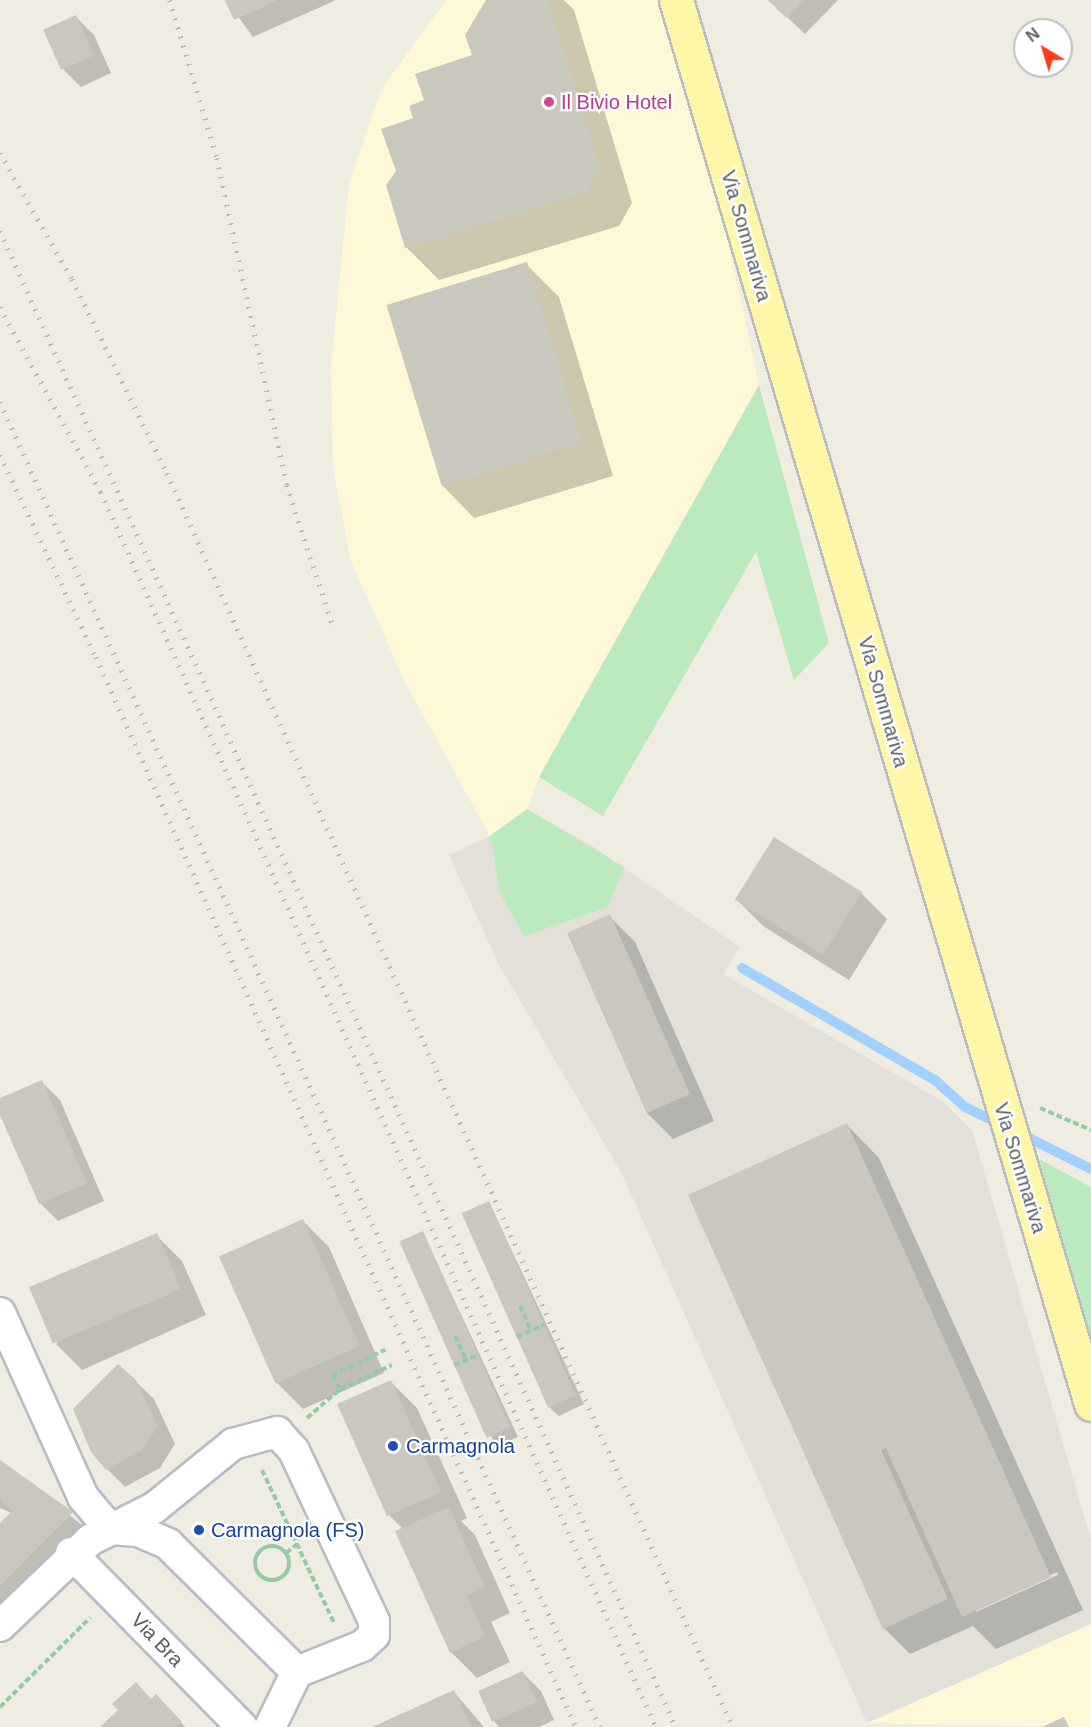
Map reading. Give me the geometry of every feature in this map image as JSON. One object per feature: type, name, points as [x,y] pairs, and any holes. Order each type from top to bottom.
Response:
[{"type":"main road","name":"Via Sommariva","points":[[676,0],[1091,1404]]},
{"type":"street","points":[[2,1328],[83,1497],[110,1529],[138,1531],[168,1544],[297,1672]]},
{"type":"street","points":[[0,1626],[71,1553],[110,1529],[154,1508],[233,1444],[264,1432],[286,1436],[374,1621],[374,1635],[362,1646],[297,1672],[270,1727]]},
{"type":"street","name":"Via Bra","points":[[71,1553],[242,1727]]},
{"type":"path","points":[[1000,1101],[1060,1114],[1091,1130]]},
{"type":"path","points":[[520,1306],[531,1331]]},
{"type":"path","points":[[517,1337],[544,1324]]},
{"type":"path","points":[[455,1336],[466,1360]]},
{"type":"path","points":[[385,1350],[332,1375],[340,1389],[392,1365]]},
{"type":"path","points":[[454,1365],[479,1354]]},
{"type":"path","points":[[258,1462],[335,1625],[326,1629]]},
{"type":"path","points":[[286,1553],[297,1544]]},
{"type":"path","points":[[265,1547],[286,1553],[289,1564],[281,1577],[271,1580],[257,1572],[256,1555],[265,1547]]},
{"type":"shaded area","points":[[446,0],[658,0],[710,158],[759,385],[539,777],[527,809],[490,836],[406,684],[351,561],[333,468],[331,367],[349,184],[381,90]]},
{"type":"shaded area","points":[[527,809],[592,846],[740,947],[723,974],[942,1101],[972,1130],[1091,1540],[1091,1624],[867,1723],[622,1174],[499,965],[449,855],[490,836]]},
{"type":"shaded area","points":[[1091,1624],[1091,1727],[867,1723]]},
{"type":"green space","points":[[759,385],[829,643],[794,680],[756,552],[603,816],[539,777]]},
{"type":"green space","points":[[527,809],[624,867],[608,907],[524,936],[500,893],[490,836]]},
{"type":"green space","points":[[1039,1159],[1091,1187],[1091,1337]]},
{"type":"building","points":[[225,0],[278,0],[234,20]]},
{"type":"building","points":[[486,0],[548,0],[600,169],[586,193],[405,248],[386,185],[396,171],[381,129],[413,118],[409,106],[424,100],[415,74],[472,55],[465,35]]},
{"type":"building","points":[[768,0],[804,0],[786,18]]},
{"type":"building","points":[[76,15],[94,55],[61,70],[43,30]]},
{"type":"building","points":[[527,262],[582,443],[442,486],[386,305]]},
{"type":"building","points":[[774,837],[862,892],[823,955],[735,900]]},
{"type":"building","points":[[610,914],[690,1094],[647,1113],[567,933]]},
{"type":"building","points":[[42,1080],[87,1183],[39,1204],[0,1115],[0,1098]]},
{"type":"building","points":[[847,1123],[1051,1577],[962,1617],[886,1448],[881,1450],[948,1599],[883,1629],[688,1195]]},
{"type":"building","points":[[489,1201],[576,1396],[548,1408],[462,1213]]},
{"type":"building","points":[[303,1219],[360,1346],[275,1383],[219,1256]]},
{"type":"building","points":[[423,1231],[510,1427],[487,1438],[399,1242]]},
{"type":"building","points":[[157,1233],[181,1289],[53,1343],[29,1287]]},
{"type":"building","points":[[118,1364],[136,1380],[158,1426],[142,1450],[106,1470],[91,1452],[73,1409]]},
{"type":"building","points":[[391,1380],[441,1492],[387,1516],[337,1404]]},
{"type":"building","points":[[0,1460],[73,1512],[0,1586],[0,1523],[12,1511],[0,1499]]},
{"type":"building","points":[[449,1507],[485,1587],[467,1595],[485,1636],[450,1653],[395,1531]]},
{"type":"building","points":[[523,1671],[537,1702],[492,1722],[478,1691]]},
{"type":"building","points":[[136,1682],[151,1699],[156,1694],[182,1722],[176,1727],[100,1727],[118,1710],[112,1704]]},
{"type":"building","points":[[454,1690],[471,1727],[372,1727]]},
{"type":"building","points":[[1064,1717],[1069,1727],[1042,1727]]},
{"type":"waterway","points":[[742,968],[936,1081],[965,1107],[1002,1125]]},
{"type":"waterway","points":[[1019,1133],[1091,1169]]},
{"type":"railway","points":[[170,0],[217,158],[287,485],[334,630]]},
{"type":"railway","points":[[0,153],[72,279],[167,473],[733,1727]]},
{"type":"railway","points":[[0,231],[676,1727]]},
{"type":"railway","points":[[0,307],[101,492],[656,1727]]},
{"type":"railway","points":[[0,402],[600,1727]]},
{"type":"railway","points":[[0,455],[96,657],[576,1727]]},
{"type":"place","name":"Il Bivio Hotel","points":[[549,102]]},
{"type":"place","name":"Carmagnola","points":[[393,1446]]},
{"type":"place","name":"Carmagnola (FS)","points":[[199,1530]]}]
